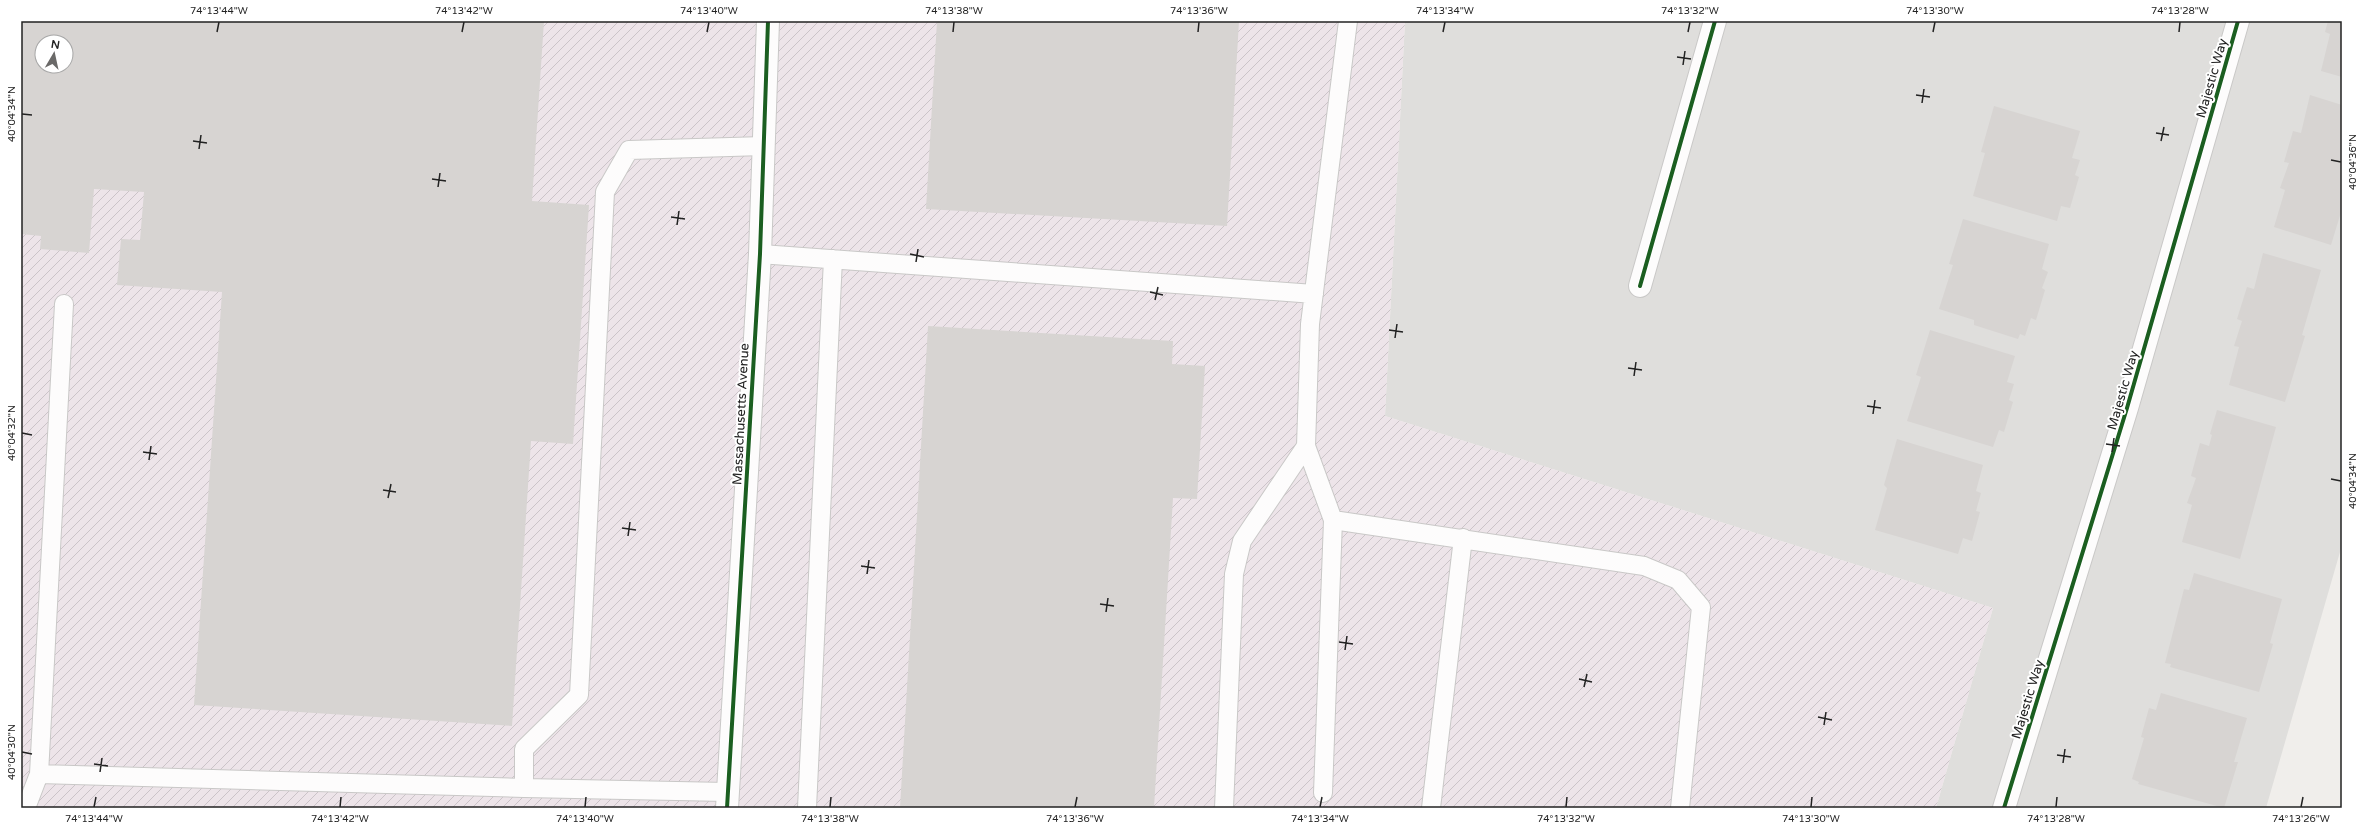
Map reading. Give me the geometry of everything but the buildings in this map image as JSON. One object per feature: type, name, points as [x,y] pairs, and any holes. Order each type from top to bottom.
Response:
[{"type":"street","name":"Massachusetts Avenue","points":[[727,800],[760,254],[768,21]]},
{"type":"street","points":[[1640,286],[1715,21]]},
{"type":"street","name":"Majestic Way","points":[[2004,808],[2127,408],[2238,21]]},
{"type":"lane","points":[[1323,793],[1333,520],[1306,446],[1310,324],[1348,21]]},
{"type":"lane","points":[[524,788],[524,749],[579,695],[605,192],[629,150],[764,146]]},
{"type":"lane","points":[[760,254],[1314,294]]},
{"type":"lane","points":[[807,808],[833,260]]},
{"type":"lane","points":[[26,808],[39,774],[64,304]]},
{"type":"lane","points":[[1224,808],[1234,574],[1242,541],[1306,446]]},
{"type":"lane","points":[[1333,520],[1463,538],[1644,566],[1678,580],[1701,607],[1680,808]]},
{"type":"lane","points":[[1431,808],[1463,538]]},
{"type":"lane","points":[[39,774],[524,788],[727,800]]},
{"type":"shaded area","points":[[21,21],[1405,21],[1385,416],[1993,608],[1936,808],[21,808]]},
{"type":"shaded area","points":[[1405,21],[2342,21],[2342,545],[2266,808],[1936,808],[1993,608],[1385,416]]},
{"type":"cycle path","points":[[727,808],[760,254],[768,21]]},
{"type":"cycle path","points":[[1640,286],[1715,21]]},
{"type":"cycle path","points":[[2004,808],[2127,408],[2238,21]]}]
